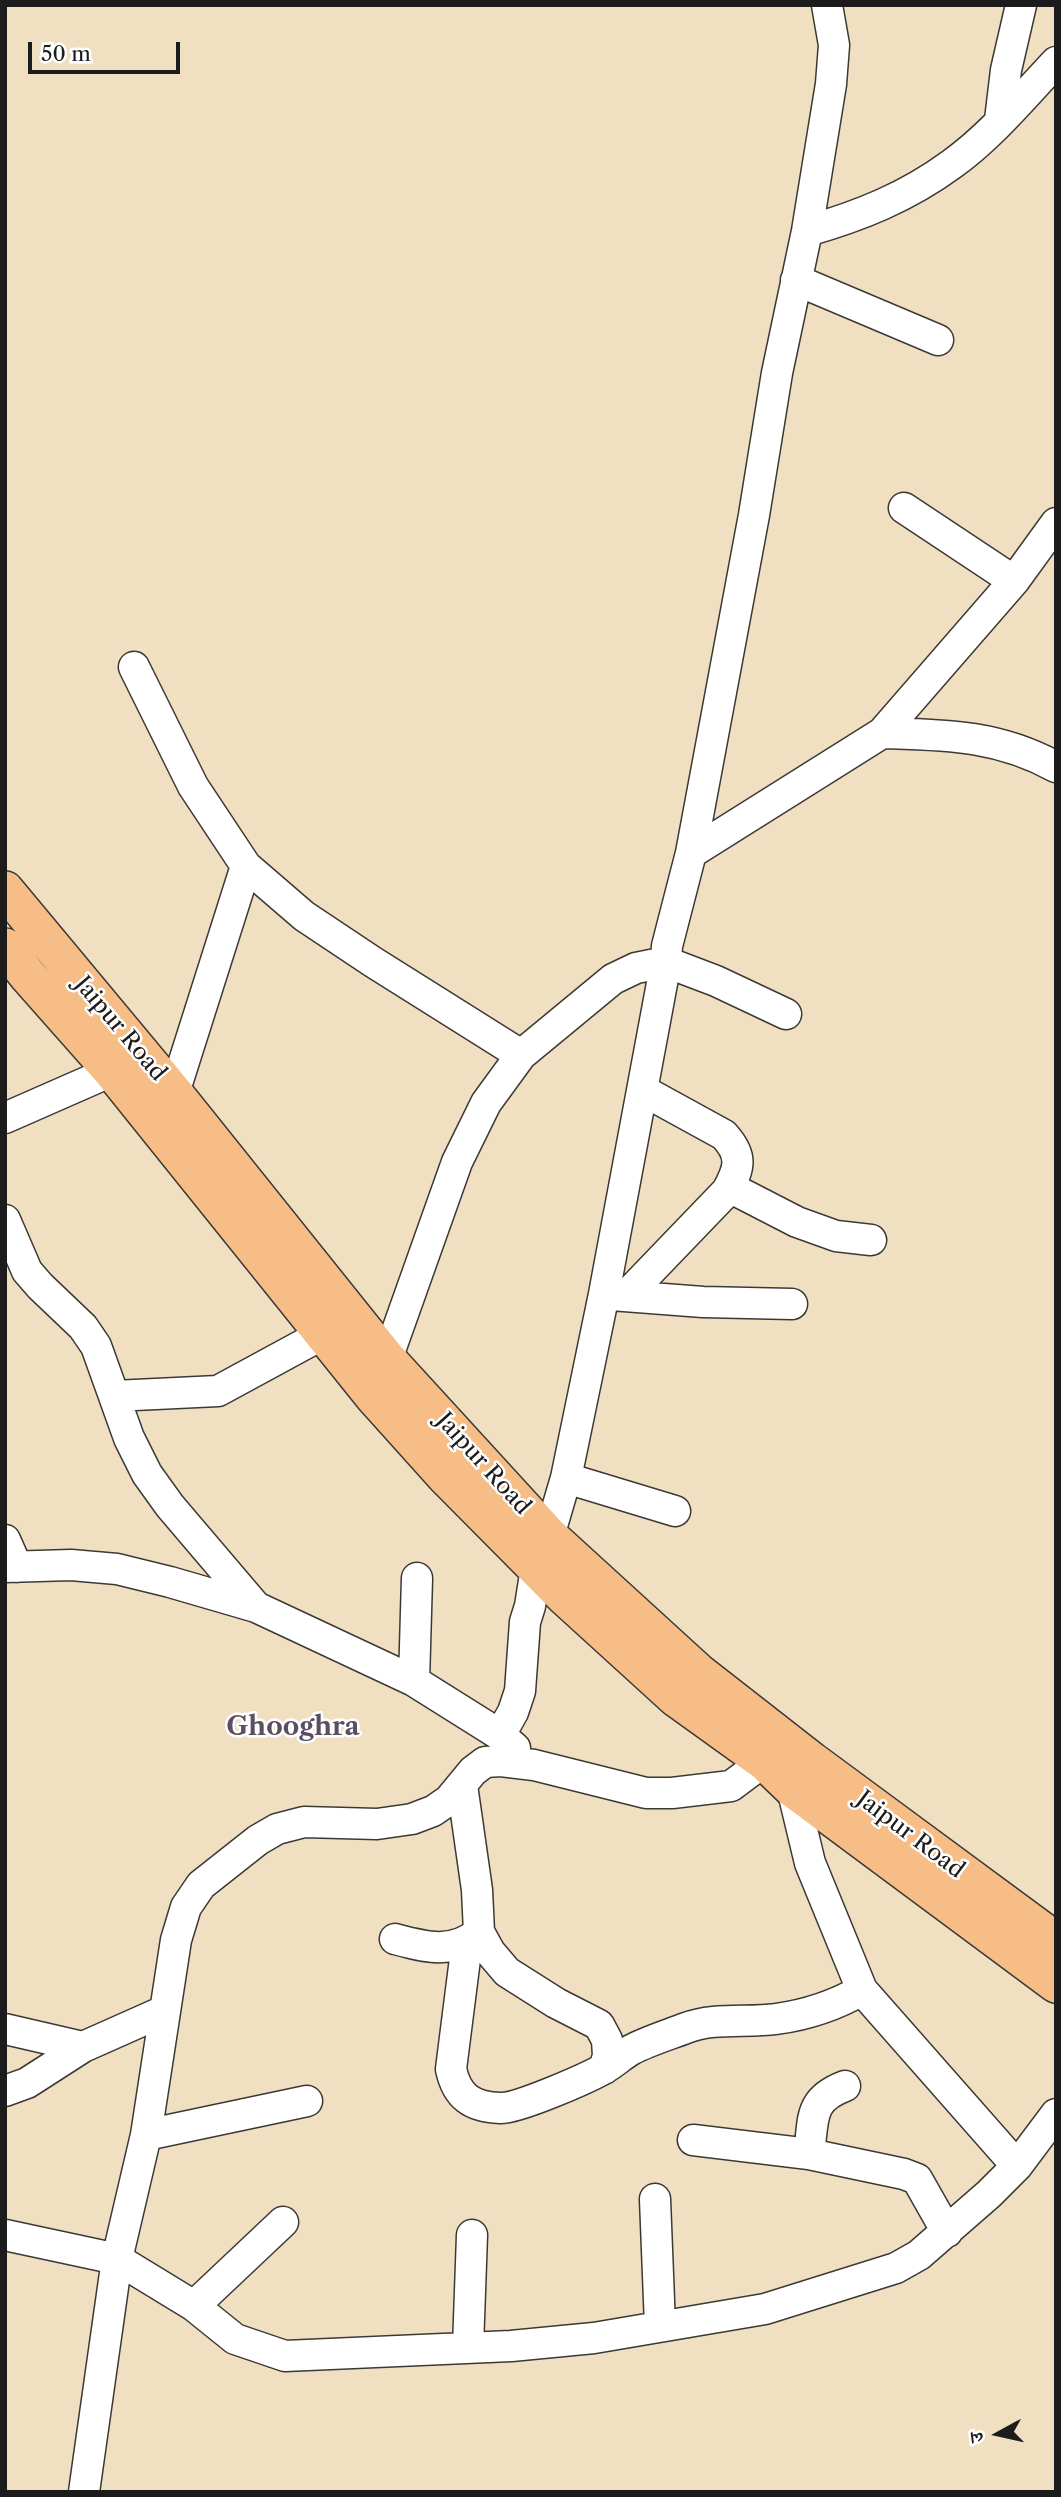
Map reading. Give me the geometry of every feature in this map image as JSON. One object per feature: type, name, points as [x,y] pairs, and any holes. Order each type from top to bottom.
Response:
[{"type":"main road","name":"Jaipur Road","points":[[5,890],[323,1334],[374,1397],[427,1456],[542,1552]]},
{"type":"main road","name":"Jaipur Road","points":[[5,947],[28,976],[145,1084],[387,1359],[542,1552],[676,1698],[776,1753],[1056,1941]]},
{"type":"main road","name":"Jaipur Road","points":[[776,1753],[792,1788],[1056,1984]]},
{"type":"street","points":[[500,1735],[513,1713],[520,1691],[525,1622],[542,1552],[566,1478],[615,1295],[642,1090],[667,946],[691,853],[754,515],[777,373],[807,231],[831,84],[834,45],[827,5]]},
{"type":"street","points":[[1000,121],[1006,70],[1021,5]]},
{"type":"street","points":[[807,231],[857,217],[898,197],[953,164],[1000,121],[1056,62]]},
{"type":"street","points":[[796,280],[938,340]]},
{"type":"street","points":[[904,508],[1014,582]]},
{"type":"street","points":[[691,853],[882,733],[1014,582],[1056,523]]},
{"type":"street","points":[[134,667],[193,786],[246,866],[304,916],[521,1055]]},
{"type":"street","points":[[882,733],[980,739],[1005,745],[1056,767]]},
{"type":"street","points":[[5,1118],[145,1084],[246,866]]},
{"type":"street","points":[[387,1359],[457,1162],[486,1103],[521,1055],[613,979],[636,968],[666,962],[728,986],[786,1014]]},
{"type":"street","points":[[615,1295],[729,1187],[738,1171],[733,1145],[724,1135],[642,1090]]},
{"type":"street","points":[[729,1187],[797,1222],[836,1236],[871,1240]]},
{"type":"street","points":[[5,1220],[27,1271],[83,1327],[96,1346],[129,1438],[147,1474],[170,1506],[256,1607]]},
{"type":"street","points":[[615,1295],[703,1302],[792,1304]]},
{"type":"street","points":[[114,1396],[218,1391],[323,1334]]},
{"type":"street","points":[[566,1478],[675,1511]]},
{"type":"street","points":[[5,1540],[11,1567],[71,1565],[117,1569],[256,1607],[414,1681],[500,1735],[534,1765]]},
{"type":"street","points":[[414,1681],[417,1578]]},
{"type":"street","points":[[83,2492],[100,2391],[117,2259],[146,2135],[176,1940],[187,1907],[201,1885],[258,1840],[277,1829],[304,1822],[352,1825],[412,1819],[433,1811],[449,1800],[473,1771],[485,1762],[501,1760],[534,1765],[646,1793],[672,1793],[731,1786],[776,1753]]},
{"type":"street","points":[[462,1785],[477,1890],[473,1938],[452,2069],[454,2084],[460,2094],[477,2104],[502,2109],[522,2105],[604,2069],[634,2048],[688,2027],[702,2023],[777,2019],[814,2011],[862,1990]]},
{"type":"street","points":[[792,1788],[810,1863],[862,1990],[1017,2166]]},
{"type":"street","points":[[395,1939],[428,1947],[454,1946],[473,1938]]},
{"type":"street","points":[[473,1938],[490,1952],[507,1972],[556,2003],[599,2025],[608,2048],[604,2069]]},
{"type":"street","points":[[5,2091],[27,2083],[83,2047],[164,2011]]},
{"type":"street","points":[[5,2029],[83,2047]]},
{"type":"street","points":[[809,2154],[819,2101],[829,2092],[845,2086]]},
{"type":"street","points":[[146,2135],[307,2101]]},
{"type":"street","points":[[5,2235],[117,2259],[194,2306],[235,2339],[285,2356],[511,2346],[594,2338],[765,2309],[897,2269],[947,2232],[1017,2166],[1056,2114]]},
{"type":"street","points":[[693,2140],[809,2154],[904,2174],[917,2179],[947,2232]]},
{"type":"street","points":[[655,2199],[660,2326]]},
{"type":"street","points":[[194,2306],[283,2222]]},
{"type":"street","points":[[468,2347],[472,2235]]},
{"type":"district","name":"Ghooghra","points":[[293,1727]]}]
